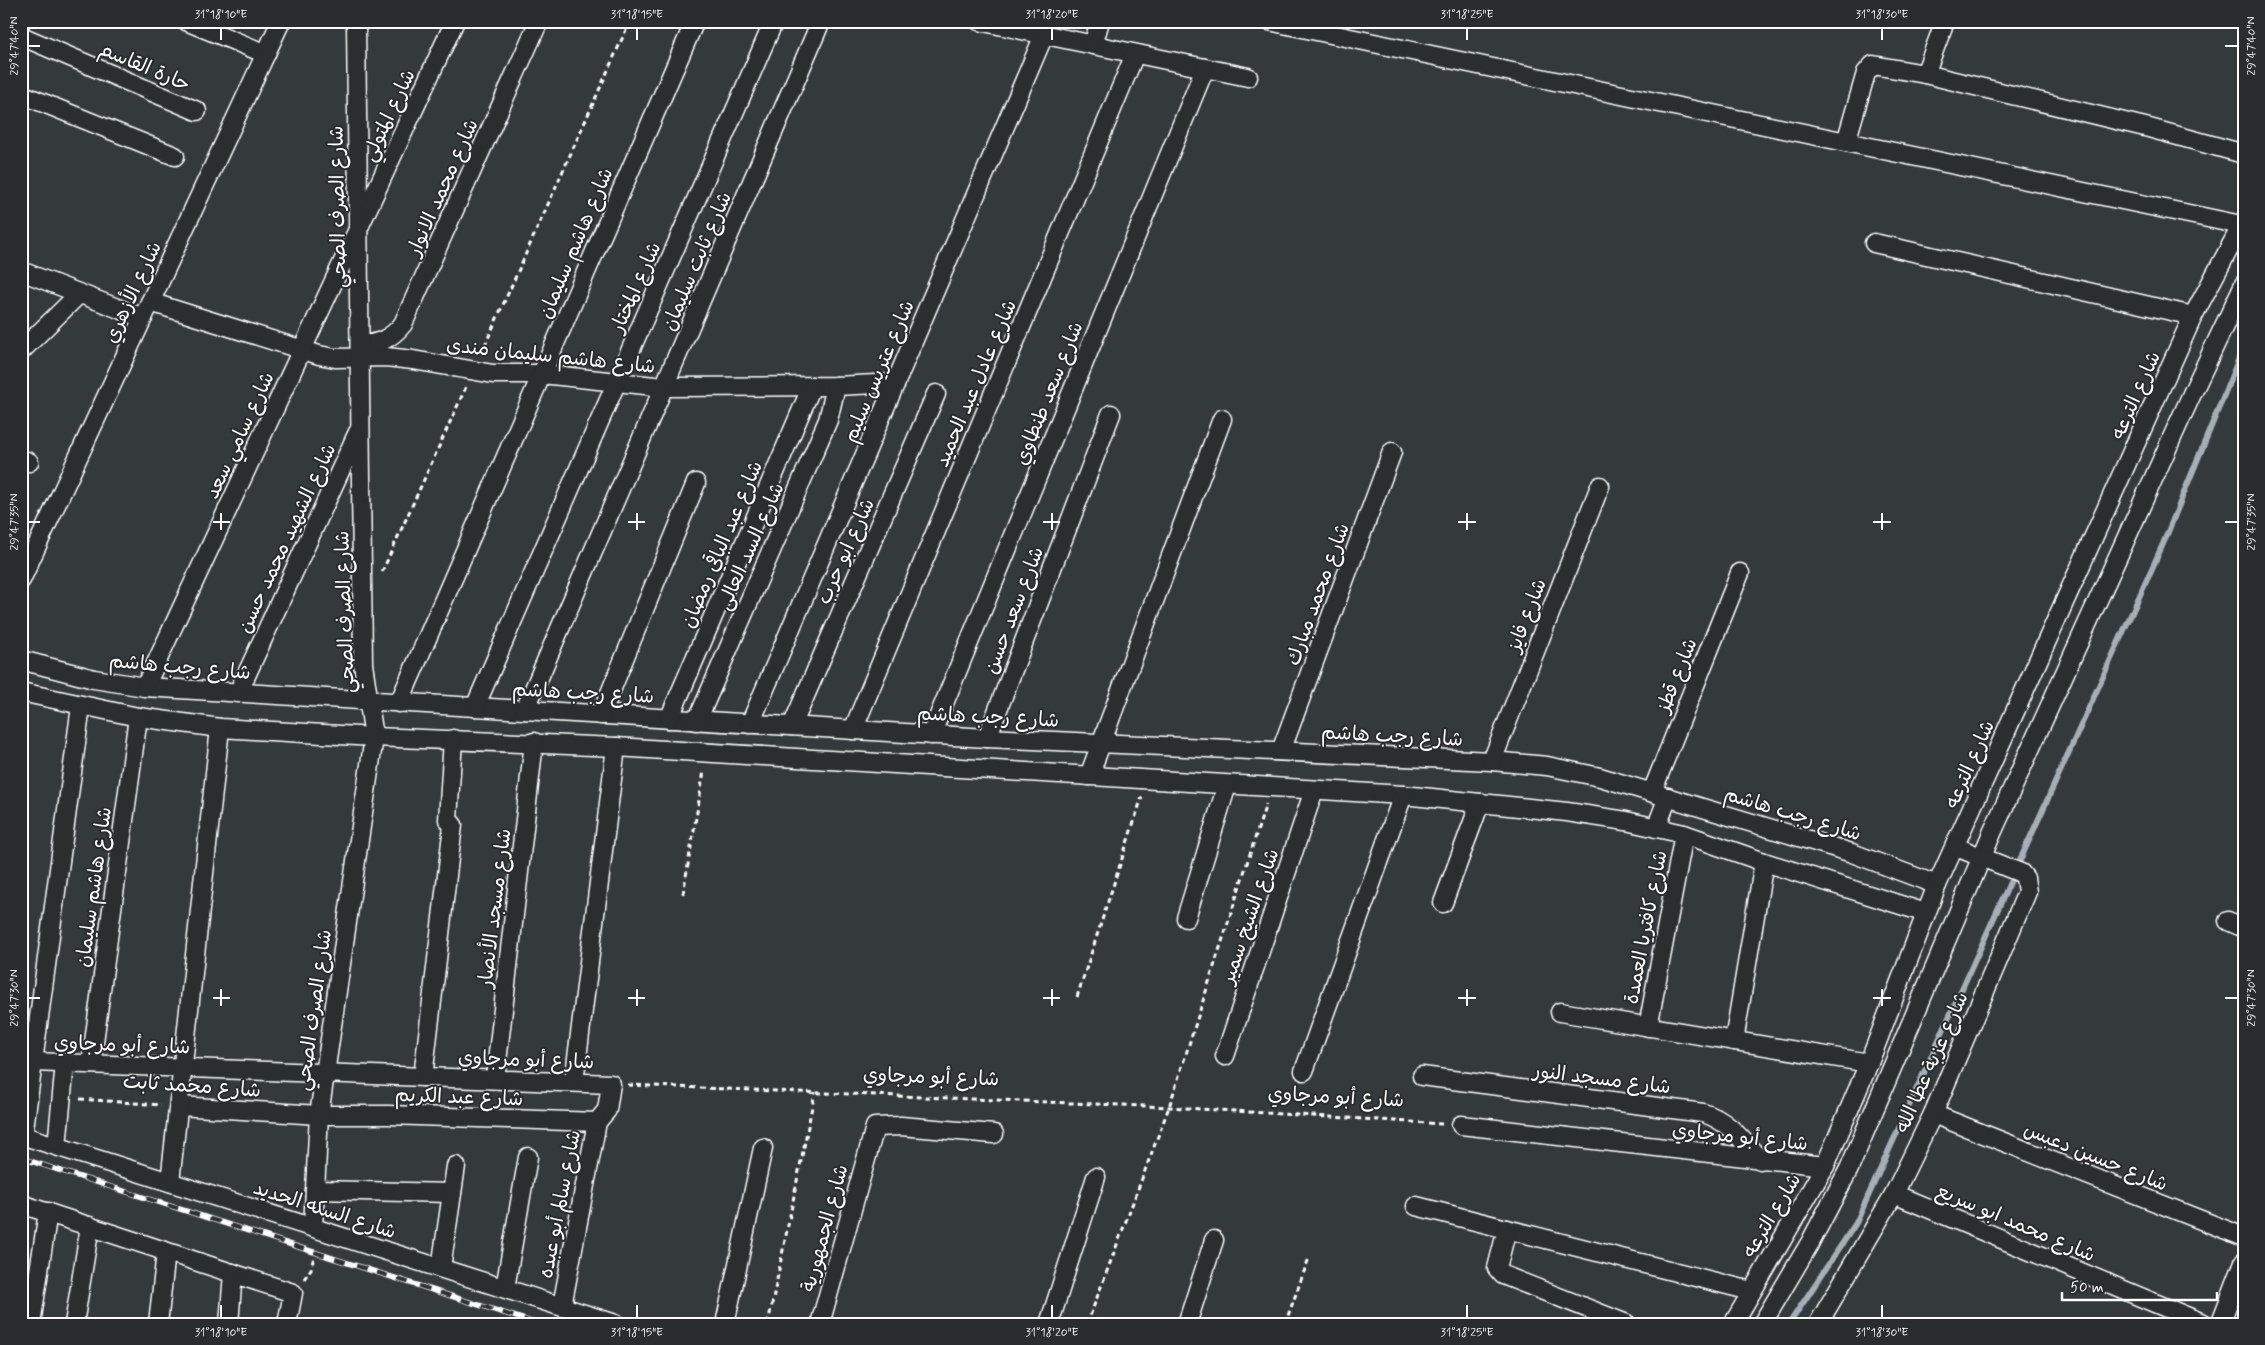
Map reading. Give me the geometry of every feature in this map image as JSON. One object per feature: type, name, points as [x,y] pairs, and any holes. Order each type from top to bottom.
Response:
[{"type":"street","points":[[186,21],[266,54]]},
{"type":"street","name":"شارع الأزهري","points":[[21,580],[281,21]]},
{"type":"street","name":"شارع الصرف الصحي","points":[[314,1227],[320,1115],[374,737],[363,664],[356,21]]},
{"type":"street","name":"شارع المتولي","points":[[359,227],[455,21]]},
{"type":"street","name":"شارع محمد الانوار","points":[[360,352],[387,340],[403,324],[539,21]]},
{"type":"street","name":"شارع هاشم سليمان","points":[[399,703],[694,21]]},
{"type":"street","name":"شارع المختار","points":[[475,708],[774,21]]},
{"type":"street","name":"شارع ثابت سليمان","points":[[525,710],[822,21]]},
{"type":"street","points":[[980,21],[1248,77]]},
{"type":"street","points":[[1092,45],[1100,21]]},
{"type":"street","points":[[1269,21],[2242,223]]},
{"type":"street","points":[[1925,74],[1945,21]]},
{"type":"street","name":"شارع عتريس سليم","points":[[750,724],[1044,35]]},
{"type":"street","name":"حارة القاسم","points":[[21,36],[197,112]]},
{"type":"street","name":"شارع عادل عبد الحميد","points":[[853,730],[1135,54]]},
{"type":"street","points":[[1846,142],[1866,73],[1873,65],[1925,74],[2158,130],[2244,154]]},
{"type":"street","name":"شارع سعد طنطاوي","points":[[931,734],[1205,68]]},
{"type":"street","points":[[21,94],[175,156]]},
{"type":"street","name":"شارع الترعه","points":[[1733,1324],[1825,1166],[1869,1062],[1937,885],[1956,847],[2194,316],[2242,223]]},
{"type":"street","name":"شارع سامي سعد","points":[[145,687],[359,227]]},
{"type":"street","points":[[1874,243],[2194,316]]},
{"type":"street","points":[[21,272],[143,318]]},
{"type":"street","points":[[1762,1324],[1811,1241],[1849,1169],[1989,860],[1992,833],[2244,284]]},
{"type":"street","points":[[21,351],[79,294]]},
{"type":"street","name":"شارع هاشم سليمان مندى","points":[[150,302],[302,350],[335,358],[360,352],[473,372],[542,374],[664,387],[836,386],[896,383]]},
{"type":"street","name":"شارع عبد الباقي رمضان","points":[[669,719],[812,386]]},
{"type":"street","name":"شارع السد العالى","points":[[697,721],[828,420],[836,386]]},
{"type":"street","name":"شارع ابو حرب","points":[[792,726],[936,394]]},
{"type":"street","name":"شارع سعد حسن","points":[[987,738],[1111,414]]},
{"type":"street","points":[[1089,776],[1222,419]]},
{"type":"street","name":"شارع الشهيد محمد حسن","points":[[238,693],[360,427]]},
{"type":"street","name":"شارع محمد مبارك","points":[[1281,751],[1392,452]]},
{"type":"street","points":[[601,715],[696,483]]},
{"type":"street","name":"شارع فايز","points":[[1492,761],[1600,486]]},
{"type":"street","name":"شارع قطز","points":[[1656,828],[1660,795],[1740,573]]},
{"type":"street","name":"شارع رجب هاشم","points":[[21,660],[94,679],[145,687],[987,738],[1492,761],[1556,768],[1600,777],[1852,853],[1937,885]]},
{"type":"street","points":[[21,692],[138,717],[220,728],[374,737],[534,742],[1403,795],[1568,812],[1626,821],[1684,834],[1926,914]]},
{"type":"street","points":[[22,1135],[81,706]]},
{"type":"street","name":"شارع هاشم سليمان","points":[[90,1064],[138,717]]},
{"type":"street","points":[[170,1182],[220,728]]},
{"type":"street","points":[[423,1077],[453,825],[448,820],[453,739]]},
{"type":"street","name":"شارع مسجد الأنصار","points":[[495,1079],[534,742]]},
{"type":"street","points":[[574,1082],[616,747]]},
{"type":"street","points":[[1186,918],[1227,785]]},
{"type":"street","name":"شارع الشيخ سمير","points":[[1225,1056],[1314,790]]},
{"type":"street","points":[[1304,1071],[1403,795]]},
{"type":"street","points":[[1444,903],[1480,803]]},
{"type":"street","name":"شارع كافتريا العمدة","points":[[1648,1026],[1684,834]]},
{"type":"street","name":"شارع عزبة عطا الله","points":[[1818,1324],[1894,1194],[1933,1114],[2027,892],[2025,878],[2021,873],[1956,847]]},
{"type":"street","points":[[1734,1041],[1764,862]]},
{"type":"street","points":[[2228,921],[2244,928]]},
{"type":"street","points":[[1560,1012],[1869,1062]]},
{"type":"street","name":"شارع أبو مرجاوي","points":[[33,1062],[611,1084]]},
{"type":"street","points":[[57,1146],[65,1062]]},
{"type":"street","name":"شارع مسجد النور","points":[[1422,1076],[1716,1116],[1727,1124],[1760,1160]]},
{"type":"street","name":"شارع سالم أبو عبده","points":[[562,1306],[597,1122],[607,1110],[611,1084]]},
{"type":"street","name":"شارع محمد ثابت","points":[[179,1106],[320,1115]]},
{"type":"street","name":"شارع حسين دعبس","points":[[1933,1114],[2244,1237]]},
{"type":"street","name":"شارع عبد الكريم","points":[[320,1115],[388,1115],[597,1122]]},
{"type":"street","name":"شارع أبو مرجاوي","points":[[1461,1125],[1825,1166]]},
{"type":"street","name":"شارع الجمهورية","points":[[820,1324],[875,1127],[994,1134]]},
{"type":"street","name":"شارع السكه الحديد","points":[[22,1135],[616,1324]]},
{"type":"street","points":[[725,1324],[763,1148]]},
{"type":"street","points":[[505,1288],[528,1158]]},
{"type":"street","points":[[442,1268],[456,1166]]},
{"type":"street","points":[[1049,1324],[1096,1177]]},
{"type":"street","points":[[315,1190],[452,1194]]},
{"type":"street","name":"شارع محمد ابو سريع","points":[[1894,1194],[2205,1324]]},
{"type":"street","points":[[21,1204],[294,1293],[287,1324]]},
{"type":"street","points":[[1416,1206],[1751,1291]]},
{"type":"street","points":[[31,1324],[48,1212]]},
{"type":"street","points":[[74,1324],[90,1226]]},
{"type":"street","points":[[1507,1229],[1497,1268],[1503,1275],[1627,1324]]},
{"type":"street","points":[[1186,1324],[1214,1240]]},
{"type":"street","points":[[158,1324],[166,1252]]},
{"type":"street","points":[[2220,1324],[2244,1262]]},
{"type":"street","points":[[229,1324],[233,1273]]},
{"type":"path","points":[[379,579],[630,21]]},
{"type":"path","points":[[683,894],[707,753]]},
{"type":"path","points":[[1077,997],[1148,780]]},
{"type":"path","points":[[1087,1324],[1169,1107],[1271,787]]},
{"type":"path","name":"شارع أبو مرجاوي","points":[[611,1084],[1169,1107],[1461,1125]]},
{"type":"path","points":[[768,1324],[815,1092]]},
{"type":"path","name":"شارع محمد ثابت","points":[[62,1097],[179,1106]]},
{"type":"path","points":[[310,1269],[316,1248]]},
{"type":"path","points":[[1285,1324],[1309,1258]]},
{"type":"waterway","points":[[1789,1324],[1856,1223],[2163,544],[2244,346]]},
{"type":"railway","points":[[21,1158],[538,1324]]}]
